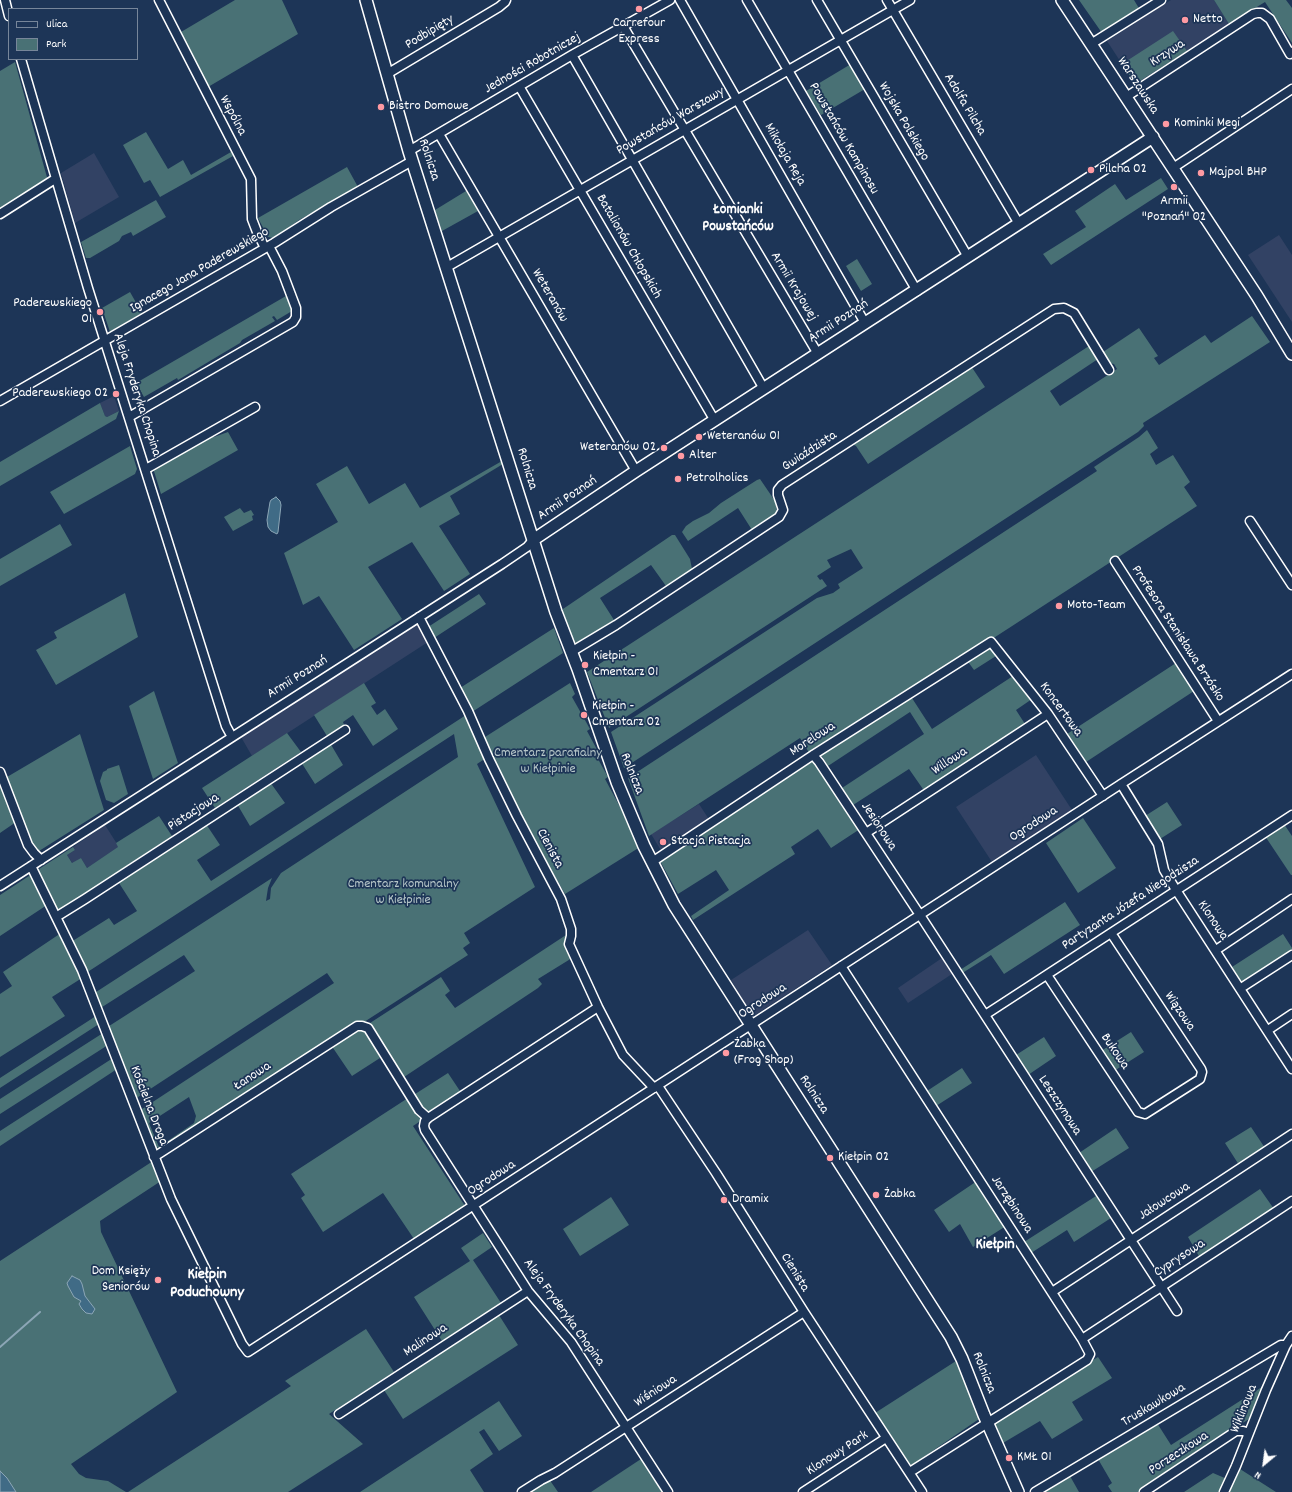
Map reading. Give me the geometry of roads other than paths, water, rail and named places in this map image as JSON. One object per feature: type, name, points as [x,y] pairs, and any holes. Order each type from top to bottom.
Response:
[{"type":"street","points":[[5,0],[8,12]]},
{"type":"street","name":"Wspólna","points":[[129,417],[293,322],[296,317],[296,308],[282,271],[257,232],[252,219],[251,179],[159,0]]},
{"type":"street","name":"Rolnicza","points":[[366,0],[411,156],[556,612],[617,782],[652,862],[674,905],[951,1337],[962,1359],[1018,1492]]},
{"type":"street","name":"Podbipięty","points":[[387,74],[499,7],[506,0]]},
{"type":"street","name":"Jedności Robotniczej","points":[[411,156],[438,134],[572,55],[670,0]]},
{"type":"street","name":"Mikołaja Reja","points":[[680,0],[865,323]]},
{"type":"street","name":"Powstańców Kampinosu","points":[[747,0],[917,291]]},
{"type":"street","name":"Wojska Polskiego","points":[[817,0],[968,257]]},
{"type":"street","name":"Adolfa Pilcha","points":[[887,0],[1019,224]]},
{"type":"street","name":"Powstańców Warszawy","points":[[447,267],[910,0]]},
{"type":"street","name":"Warszawska","points":[[1062,0],[1265,308],[1292,354]]},
{"type":"street","points":[[1091,44],[1161,0]]},
{"type":"street","name":"Krzywa","points":[[1126,97],[1253,14],[1262,13],[1270,19],[1291,54]]},
{"type":"street","name":"Armii Krajowej","points":[[623,26],[818,354]]},
{"type":"street","points":[[572,55],[764,389]]},
{"type":"street","name":"Aleja Fryderyka Chopina","points":[[21,60],[55,179],[105,341],[226,726],[232,737]]},
{"type":"street","name":"Batalionów Chłopskich","points":[[519,86],[715,421]]},
{"type":"street","points":[[1173,168],[1292,89]]},
{"type":"street","name":"Weteranów","points":[[438,134],[636,471]]},
{"type":"street","name":"Armii Poznań","points":[[0,886],[311,688],[502,564],[533,540],[636,471],[917,291],[1152,137]]},
{"type":"street","name":"Ignacego Jana Paderewskiego","points":[[0,401],[267,247],[411,156]]},
{"type":"street","points":[[0,214],[55,179]]},
{"type":"street","name":"Gwiaździsta","points":[[571,652],[616,625],[779,517],[783,510],[778,495],[778,490],[782,486],[1054,309],[1064,308],[1071,311],[1075,315],[1109,370]]},
{"type":"street","name":"Warszawska","points":[[1265,308],[1288,333],[1292,340]]},
{"type":"street","points":[[146,469],[256,407]]},
{"type":"street","points":[[1250,521],[1292,585]]},
{"type":"street","name":"Profesora Stanisława Brzósko","points":[[1115,561],[1218,721]]},
{"type":"street","name":"Cienista","points":[[419,617],[468,711],[489,759],[517,816],[561,899],[571,929],[569,944],[598,1007],[623,1055],[656,1087],[716,1173],[804,1312],[922,1492]]},
{"type":"street","name":"Koncertowa","points":[[991,642],[1048,714],[1103,796]]},
{"type":"street","name":"Morelowa","points":[[652,862],[813,755],[991,642]]},
{"type":"street","name":"Ogrodowa","points":[[248,1352],[1292,674]]},
{"type":"street","name":"Willowa","points":[[866,833],[1048,714]]},
{"type":"street","name":"Pistacjowa","points":[[56,917],[345,730]]},
{"type":"street","name":"Jesionowa","points":[[813,755],[920,915]]},
{"type":"street","points":[[1,776],[28,845],[41,860]]},
{"type":"street","name":"Klonowa","points":[[1121,784],[1158,844],[1164,870],[1176,890],[1292,1068]]},
{"type":"street","name":"Partyzanta Józefa Niegodzisza","points":[[985,1015],[1292,815]]},
{"type":"street","name":"Kościelna Droga","points":[[31,866],[82,970],[86,984],[171,1199],[242,1344],[248,1352]]},
{"type":"street","points":[[1216,950],[1292,899]]},
{"type":"street","name":"Leszczynowa","points":[[920,915],[1177,1311]]},
{"type":"street","name":"Wiązowa","points":[[1111,932],[1201,1069],[1202,1072],[1200,1079],[1171,1098]]},
{"type":"street","points":[[1241,988],[1292,955]]},
{"type":"street","name":"Jarzębinowa","points":[[841,966],[1052,1292],[1090,1354],[1087,1360],[988,1423]]},
{"type":"street","name":"Bukowa","points":[[1047,975],[1138,1112],[1145,1114],[1171,1098]]},
{"type":"street","points":[[428,1118],[598,1007]]},
{"type":"street","points":[[1268,1030],[1292,1014]]},
{"type":"street","name":"Łanowa","points":[[154,1157],[353,1027],[362,1026],[368,1028],[419,1110],[428,1118]]},
{"type":"street","name":"Aleja Fryderyka Chopina","points":[[428,1118],[425,1122],[425,1130],[528,1291],[571,1342],[668,1492]]},
{"type":"street","name":"Jałowcowa","points":[[1052,1292],[1292,1134]]},
{"type":"street","name":"Cyprysowa","points":[[1082,1339],[1292,1201]]},
{"type":"street","name":"Malinowa","points":[[339,1414],[528,1291]]},
{"type":"street","name":"Wiśniowa","points":[[522,1492],[554,1473],[804,1312]]},
{"type":"street","name":"Wiklinowa","points":[[1224,1492],[1266,1390],[1286,1345],[1292,1336]]},
{"type":"street","name":"Truskawkowa","points":[[1035,1492],[1274,1350],[1286,1345]]},
{"type":"street","points":[[910,1472],[988,1423]]},
{"type":"street","name":"Porzeczkowa","points":[[1144,1492],[1236,1431],[1249,1433]]},
{"type":"street","name":"Klonowy Park","points":[[803,1492],[886,1438]]},
{"type":"waterway","points":[[0,1347],[40,1312]]},
{"type":"place","name":"Carrefour Express","points":[[639,9]]},
{"type":"place","name":"Netto","points":[[1185,20]]},
{"type":"place","name":"Bistro Domowe","points":[[381,107]]},
{"type":"place","name":"Kominki Megi","points":[[1166,124]]},
{"type":"place","name":"Pilcha 02","points":[[1091,170]]},
{"type":"place","name":"Majpol BHP","points":[[1201,173]]},
{"type":"place","name":"Armii \"Poznań\" 02","points":[[1174,187]]},
{"type":"place","name":"Paderewskiego 01","points":[[100,312]]},
{"type":"place","name":"Paderewskiego 02","points":[[116,394]]},
{"type":"place","name":"Weteranów 01","points":[[699,437]]},
{"type":"place","name":"Weteranów 02","points":[[664,448]]},
{"type":"place","name":"Alter","points":[[681,456]]},
{"type":"place","name":"Petrolholics","points":[[678,479]]},
{"type":"place","name":"Moto-Team","points":[[1059,606]]},
{"type":"place","name":"Kiełpin - Cmentarz 01","points":[[585,665]]},
{"type":"place","name":"Kiełpin - Cmentarz 02","points":[[584,715]]},
{"type":"place","name":"Stacja Pistacja","points":[[663,842]]},
{"type":"place","name":"Żabka (Frog Shop)","points":[[726,1053]]},
{"type":"place","name":"Kiełpin 02","points":[[830,1158]]},
{"type":"place","name":"Żabka","points":[[876,1195]]},
{"type":"place","name":"Dramix","points":[[724,1200]]},
{"type":"place","name":"Dom Księży Seniorów","points":[[158,1280]]},
{"type":"place","name":"KMŁ 01","points":[[1009,1458]]},
{"type":"district","name":"Łomianki Powstańców","points":[[738,220]]},
{"type":"district","name":"Kiełpin","points":[[995,1246]]},
{"type":"district","name":"Kiełpin Poduchowny","points":[[207,1285]]},
{"type":"park label","name":"Cmentarz parafialny w Kiełpinie","points":[[548,762]]},
{"type":"park label","name":"Cmentarz komunalny w Kiełpinie","points":[[403,894]]}]
